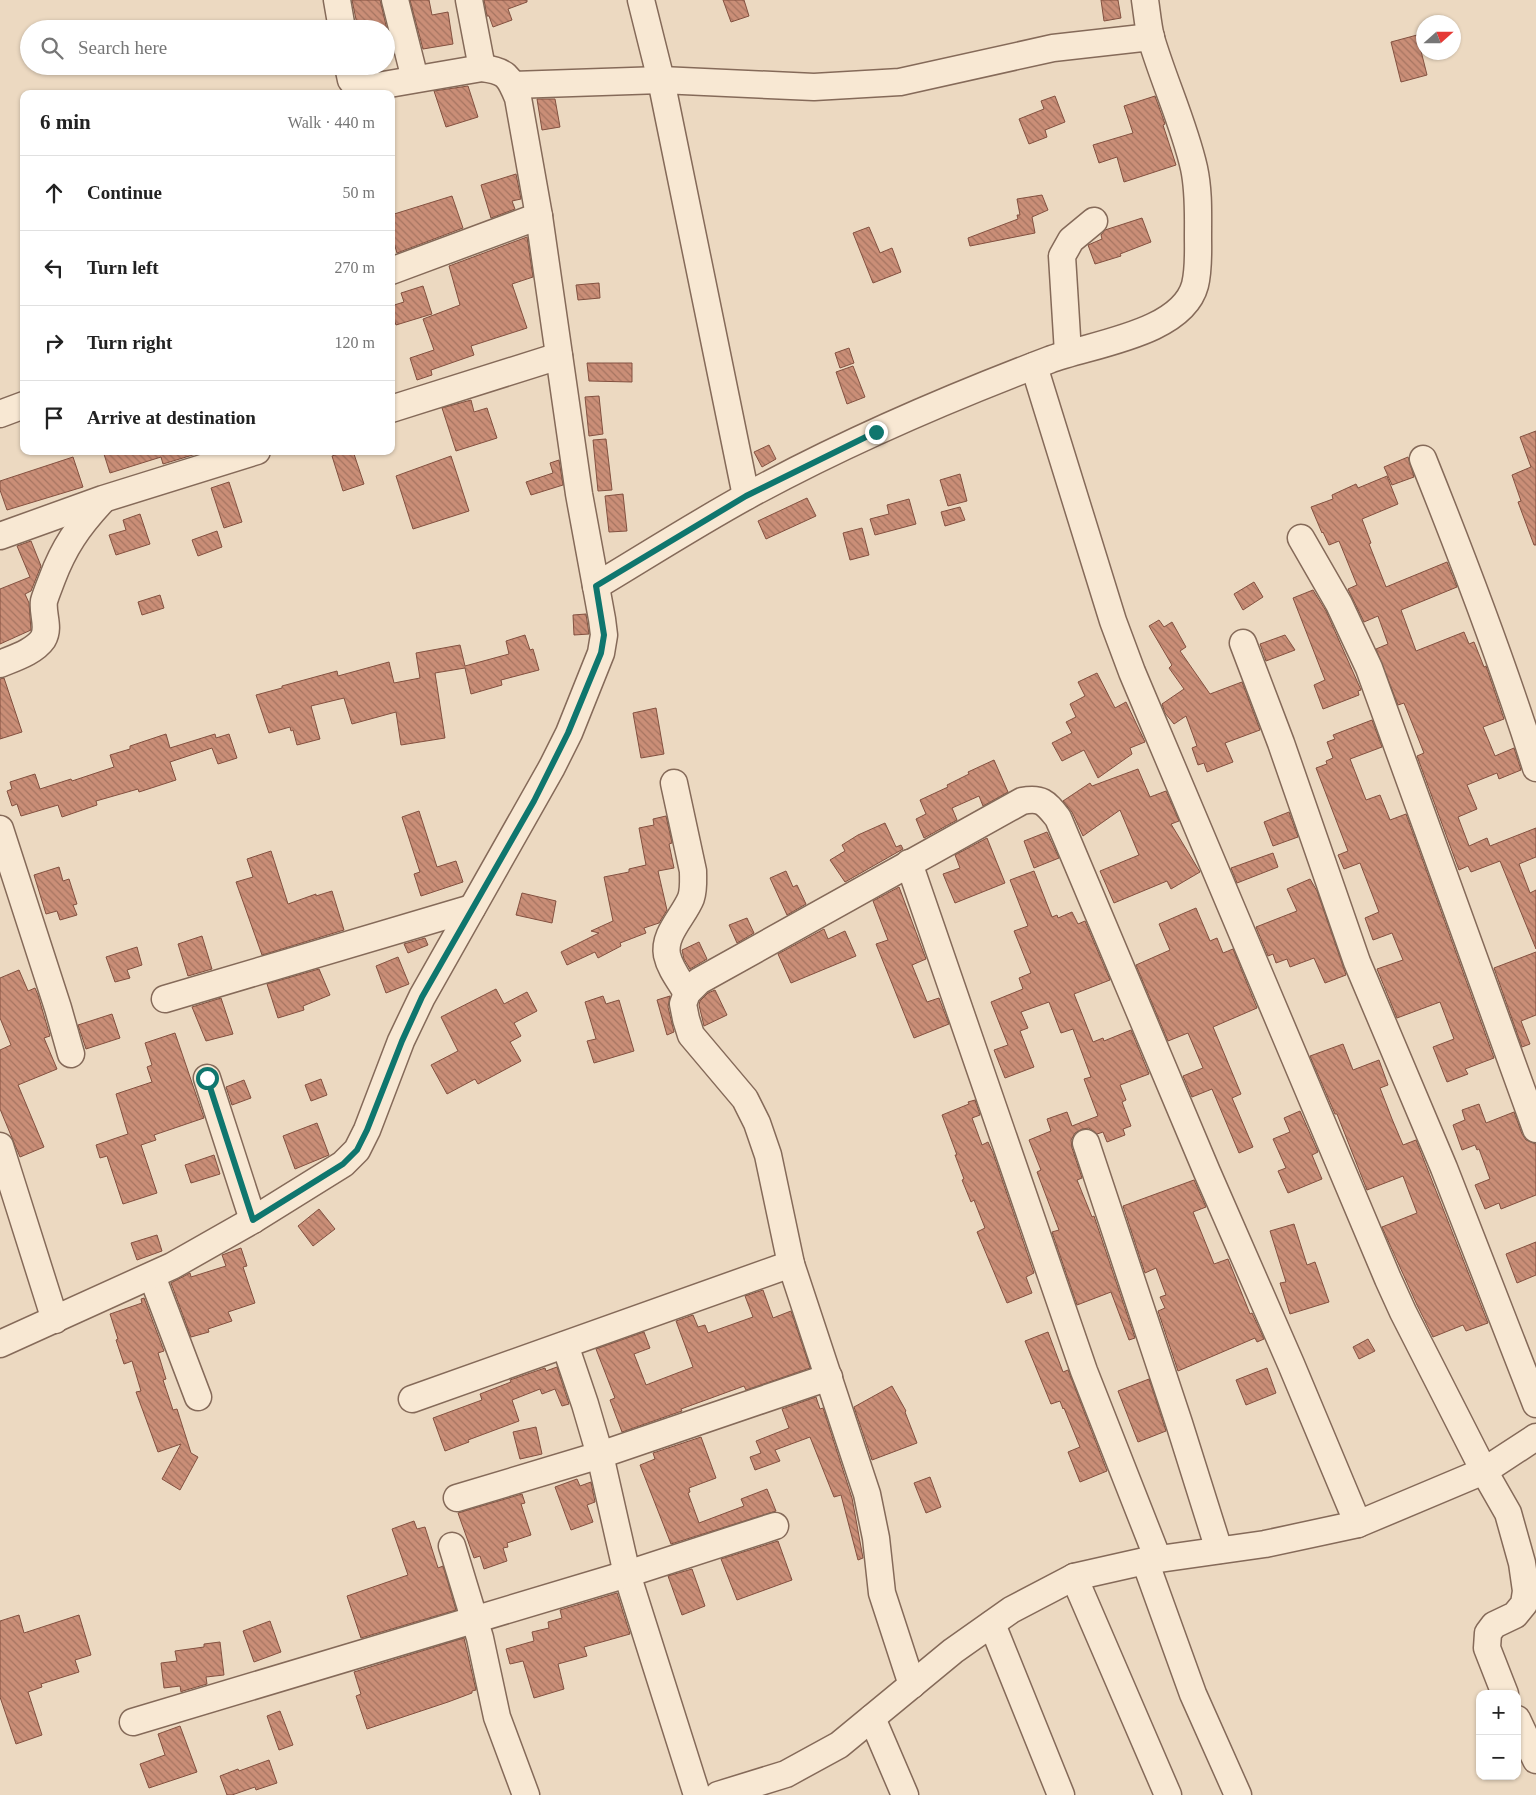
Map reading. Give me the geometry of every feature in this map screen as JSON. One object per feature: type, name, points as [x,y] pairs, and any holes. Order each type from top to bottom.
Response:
[{"type":"street","points":[[337,0],[340,20]]},
{"type":"street","points":[[395,0],[415,79]]},
{"type":"street","points":[[469,0],[482,68]]},
{"type":"street","points":[[641,0],[661,80],[746,496]]},
{"type":"street","points":[[596,586],[746,496],[876,432],[1068,352],[1138,333],[1175,315],[1188,301],[1195,285],[1198,259],[1198,191],[1194,168],[1151,37],[1145,0]]},
{"type":"street","points":[[513,85],[661,80],[814,87],[900,82],[1053,48],[1151,37]]},
{"type":"street","points":[[0,1344],[152,1276],[253,1220],[343,1164],[357,1150],[422,997],[552,767],[601,653],[604,635],[579,494],[540,216],[518,98],[513,85],[506,75],[497,70],[482,68],[366,88],[355,85],[351,75]]},
{"type":"street","points":[[395,270],[540,216]]},
{"type":"street","points":[[1068,352],[1062,256],[1071,240],[1094,221]]},
{"type":"street","points":[[395,408],[559,356]]},
{"type":"street","points":[[1034,366],[1113,621],[1132,672],[1388,1279],[1484,1471],[1508,1512],[1522,1564],[1526,1591],[1524,1604],[1516,1615],[1494,1625],[1488,1633],[1487,1648],[1503,1690]]},
{"type":"street","points":[[0,414],[20,406]]},
{"type":"street","points":[[0,536],[103,500],[244,455]]},
{"type":"street","points":[[1423,459],[1474,589],[1536,768]]},
{"type":"street","points":[[0,664],[31,650],[42,640],[46,628],[43,610],[44,600],[58,562],[80,524],[103,500]]},
{"type":"street","points":[[1301,538],[1339,604],[1368,668],[1536,1128]]},
{"type":"street","points":[[1243,643],[1281,743],[1357,962],[1444,1168],[1536,1404]]},
{"type":"street","points":[[674,784],[693,871],[694,885],[690,899],[666,946],[670,963],[687,993]]},
{"type":"street","points":[[912,1685],[882,1593],[876,1538],[867,1494],[791,1264],[768,1154],[757,1123],[745,1099],[691,1035],[683,1004],[687,993],[699,981],[1022,802],[1032,799],[1040,800],[1049,806],[1058,818],[1358,1524]]},
{"type":"street","points":[[0,829],[71,1054]]},
{"type":"street","points":[[909,863],[1084,1371],[1152,1560],[1193,1694],[1238,1795]]},
{"type":"street","points":[[165,999],[472,908]]},
{"type":"street","points":[[207,1078],[253,1220]]},
{"type":"street","points":[[1086,1143],[1220,1550]]},
{"type":"street","points":[[0,1146],[55,1320]]},
{"type":"street","points":[[412,1399],[791,1264]]},
{"type":"street","points":[[152,1276],[198,1397]]},
{"type":"street","points":[[565,1345],[600,1455],[627,1574],[697,1795]]},
{"type":"street","points":[[457,1498],[600,1455],[829,1377]]},
{"type":"street","points":[[718,1795],[786,1774],[839,1745],[953,1651],[1012,1610],[1074,1577],[1152,1560],[1265,1544],[1358,1524],[1484,1471],[1536,1438]]},
{"type":"street","points":[[133,1722],[627,1574],[775,1526]]},
{"type":"street","points":[[452,1546],[475,1618],[497,1717],[526,1795]]},
{"type":"street","points":[[1074,1577],[1168,1795]]},
{"type":"street","points":[[992,1624],[1061,1795]]},
{"type":"street","points":[[872,1718],[905,1795]]},
{"type":"street","points":[[1521,1728],[1536,1760]]},
{"type":"building","points":[[352,0],[380,0],[385,20],[356,20]]},
{"type":"building","points":[[410,0],[429,0],[432,15],[448,12],[453,44],[423,49]]},
{"type":"building","points":[[484,0],[527,0],[527,2],[508,9],[512,20],[493,27],[489,16],[487,16]]},
{"type":"building","points":[[723,0],[744,0],[749,16],[731,22]]},
{"type":"building","points":[[1101,0],[1118,0],[1121,18],[1104,21]]},
{"type":"building","points":[[1416,35],[1416,60],[1423,60],[1427,75],[1401,82],[1391,42]]},
{"type":"building","points":[[468,86],[478,117],[446,127],[434,91]]},
{"type":"building","points":[[1055,96],[1065,122],[1045,130],[1047,137],[1029,144],[1019,119],[1044,109],[1041,101]]},
{"type":"building","points":[[1155,96],[1176,165],[1124,182],[1117,157],[1099,163],[1093,145],[1133,133],[1124,106]]},
{"type":"building","points":[[537,99],[555,99],[560,127],[542,130]]},
{"type":"building","points":[[516,174],[521,199],[512,201],[515,209],[491,218],[481,185]]},
{"type":"building","points":[[1042,195],[1048,210],[1032,217],[1035,233],[970,246],[968,238],[1018,219],[1017,215],[1020,215],[1017,199]]},
{"type":"building","points":[[452,196],[463,228],[397,253],[395,246],[395,214]]},
{"type":"building","points":[[1142,218],[1151,242],[1120,254],[1121,256],[1095,264],[1088,245],[1102,239],[1101,235],[1105,230]]},
{"type":"building","points":[[869,227],[880,253],[892,248],[901,272],[873,283],[853,233]]},
{"type":"building","points":[[527,237],[533,277],[512,284],[527,328],[471,346],[474,355],[431,370],[432,375],[417,380],[410,358],[434,350],[423,319],[460,305],[449,266]]},
{"type":"building","points":[[599,283],[600,298],[578,300],[576,285]]},
{"type":"building","points":[[423,286],[432,314],[396,325],[395,305],[404,302],[401,293]]},
{"type":"building","points":[[849,348],[854,363],[840,368],[835,353]]},
{"type":"building","points":[[587,363],[632,363],[632,382],[589,381]]},
{"type":"building","points":[[853,366],[865,397],[847,404],[836,372]]},
{"type":"building","points":[[599,396],[603,434],[589,436],[585,397]]},
{"type":"building","points":[[471,400],[474,412],[487,408],[497,438],[456,451],[442,408]]},
{"type":"building","points":[[1536,431],[1536,545],[1534,545],[1518,502],[1521,501],[1512,475],[1531,467],[1520,437]]},
{"type":"building","points":[[606,439],[612,490],[598,491],[593,440]]},
{"type":"building","points":[[769,445],[776,459],[762,467],[754,452]]},
{"type":"building","points":[[104,455],[193,455],[163,464],[161,457],[110,473]]},
{"type":"building","points":[[354,455],[364,484],[343,491],[332,456]]},
{"type":"building","points":[[451,456],[469,511],[413,529],[396,476]]},
{"type":"building","points":[[73,457],[83,487],[7,510],[0,490],[0,481]]},
{"type":"building","points":[[1408,457],[1414,477],[1392,485],[1384,467]]},
{"type":"building","points":[[559,460],[563,485],[531,495],[526,482],[553,473],[550,463]]},
{"type":"building","points":[[960,474],[967,501],[948,506],[940,480]]},
{"type":"building","points":[[1387,476],[1398,504],[1362,519],[1371,543],[1369,544],[1386,587],[1447,562],[1457,587],[1401,610],[1416,651],[1464,632],[1469,644],[1474,642],[1484,667],[1486,666],[1504,719],[1483,727],[1495,756],[1514,748],[1521,770],[1499,779],[1497,773],[1467,785],[1477,809],[1458,817],[1469,846],[1487,838],[1490,846],[1536,828],[1536,857],[1519,864],[1530,893],[1536,890],[1536,949],[1500,861],[1471,872],[1468,866],[1459,870],[1417,756],[1424,753],[1404,703],[1398,705],[1376,649],[1388,644],[1378,616],[1364,622],[1348,589],[1357,585],[1339,541],[1329,545],[1311,507],[1333,499],[1332,495],[1356,484],[1358,488]]},
{"type":"building","points":[[229,482],[242,522],[224,528],[211,488]]},
{"type":"building","points":[[623,494],[627,531],[609,532],[605,496]]},
{"type":"building","points":[[807,498],[816,516],[766,539],[758,521]]},
{"type":"building","points":[[909,499],[916,524],[875,535],[870,519],[889,514],[887,505]]},
{"type":"building","points":[[960,507],[965,520],[945,526],[941,512]]},
{"type":"building","points":[[140,514],[150,544],[116,555],[109,535],[126,530],[123,520]]},
{"type":"building","points":[[862,528],[869,555],[850,560],[843,533]]},
{"type":"building","points":[[217,531],[222,547],[198,556],[192,540]]},
{"type":"building","points":[[31,541],[41,566],[31,591],[25,594],[29,603],[31,630],[0,644],[0,589],[30,577],[17,546]]},
{"type":"building","points":[[1254,582],[1263,597],[1243,610],[1234,594]]},
{"type":"building","points":[[1313,590],[1326,611],[1361,690],[1358,691],[1359,695],[1323,709],[1314,685],[1325,680],[1293,598]]},
{"type":"building","points":[[160,595],[164,608],[142,615],[138,602]]},
{"type":"building","points":[[586,614],[589,634],[574,635],[573,615]]},
{"type":"building","points":[[1159,620],[1164,627],[1172,622],[1186,647],[1180,651],[1210,694],[1242,682],[1260,730],[1225,743],[1233,762],[1207,772],[1204,763],[1198,765],[1192,748],[1197,746],[1186,716],[1174,724],[1165,713],[1162,704],[1184,689],[1169,668],[1172,665],[1149,626]]},
{"type":"building","points":[[525,635],[530,650],[533,649],[539,670],[501,680],[502,685],[471,694],[465,668],[435,673],[445,738],[401,745],[396,712],[352,724],[344,698],[311,706],[320,739],[297,745],[293,730],[291,731],[290,727],[269,733],[256,695],[337,671],[338,676],[389,662],[394,683],[420,678],[416,653],[460,645],[465,666],[509,654],[506,641]]},
{"type":"building","points":[[1285,635],[1295,650],[1266,661],[1260,644]]},
{"type":"building","points":[[1097,673],[1115,708],[1126,702],[1145,742],[1130,748],[1132,754],[1098,778],[1084,750],[1062,761],[1052,743],[1072,733],[1066,722],[1076,717],[1070,704],[1085,696],[1078,682]]},
{"type":"building","points":[[4,678],[22,732],[0,739],[0,679]]},
{"type":"building","points":[[656,708],[664,754],[641,758],[633,713]]},
{"type":"building","points":[[1372,720],[1382,747],[1350,759],[1366,800],[1380,795],[1390,820],[1406,814],[1494,1058],[1465,1069],[1468,1074],[1447,1082],[1433,1047],[1454,1039],[1440,1002],[1397,1018],[1377,969],[1403,960],[1392,933],[1373,940],[1365,918],[1379,912],[1360,863],[1344,869],[1338,855],[1348,851],[1316,768],[1327,764],[1326,761],[1333,758],[1327,742],[1335,739],[1333,735]]},
{"type":"building","points":[[166,734],[170,748],[215,734],[216,738],[229,734],[237,758],[218,764],[212,748],[170,762],[176,780],[139,792],[138,789],[96,801],[97,805],[62,817],[58,805],[21,816],[17,804],[12,806],[7,791],[12,789],[10,782],[35,774],[40,789],[71,779],[72,781],[114,767],[110,755]]},
{"type":"building","points":[[994,760],[1008,792],[983,806],[979,796],[952,808],[957,820],[924,838],[916,819],[926,814],[920,800],[948,787],[947,785],[969,774],[968,772]]},
{"type":"building","points":[[1138,769],[1150,797],[1166,791],[1179,821],[1171,824],[1200,872],[1171,889],[1167,881],[1114,903],[1100,871],[1139,855],[1120,810],[1083,836],[1072,812],[1063,801],[1090,783],[1092,786]]},
{"type":"building","points":[[419,811],[437,867],[456,861],[463,882],[421,896],[414,874],[420,872],[402,817]]},
{"type":"building","points":[[1289,812],[1298,837],[1273,846],[1264,822]]},
{"type":"building","points":[[666,816],[672,843],[669,844],[674,868],[658,871],[667,910],[659,923],[644,928],[646,933],[620,943],[621,946],[598,958],[595,952],[567,965],[561,952],[599,933],[591,931],[613,921],[604,877],[629,872],[629,869],[646,865],[639,828],[654,825],[653,819]]},
{"type":"building","points":[[885,823],[896,847],[901,845],[903,849],[845,882],[830,860],[845,851],[842,845],[858,835]]},
{"type":"building","points":[[1047,832],[1059,858],[1034,868],[1024,841]]},
{"type":"building","points":[[987,838],[1005,883],[955,903],[943,874],[960,868],[955,855]]},
{"type":"building","points":[[271,851],[288,904],[316,894],[316,896],[332,891],[344,930],[262,955],[236,882],[253,877],[247,859]]},
{"type":"building","points":[[1273,853],[1278,867],[1237,883],[1231,868]]},
{"type":"building","points":[[59,867],[63,881],[69,879],[77,904],[73,905],[77,915],[60,920],[57,911],[46,914],[34,875]]},
{"type":"building","points":[[786,871],[793,887],[797,885],[806,904],[787,915],[770,878]]},
{"type":"building","points":[[1034,871],[1052,917],[1057,915],[1058,918],[1072,912],[1078,924],[1085,921],[1110,980],[1074,994],[1093,1042],[1103,1038],[1104,1041],[1131,1030],[1149,1074],[1120,1085],[1126,1100],[1122,1102],[1131,1126],[1123,1129],[1125,1135],[1107,1142],[1103,1132],[1097,1134],[1089,1128],[1075,1133],[1071,1140],[1082,1178],[1077,1180],[1092,1217],[1094,1216],[1135,1338],[1129,1340],[1111,1292],[1077,1305],[1052,1232],[1059,1230],[1037,1172],[1041,1170],[1029,1140],[1051,1131],[1047,1119],[1067,1112],[1072,1126],[1098,1116],[1084,1079],[1091,1077],[1073,1029],[1061,1033],[1049,1002],[1021,1012],[1028,1028],[1020,1031],[1034,1067],[1005,1078],[994,1050],[1008,1045],[991,1002],[1023,989],[1019,978],[1031,973],[1014,931],[1028,926],[1010,880]]},
{"type":"building","points":[[1310,879],[1317,891],[1346,975],[1325,983],[1314,958],[1290,967],[1287,959],[1276,963],[1273,954],[1268,956],[1256,927],[1297,911],[1287,889]]},
{"type":"building","points":[[899,887],[926,959],[912,965],[927,1002],[939,998],[949,1024],[914,1038],[876,944],[888,940],[873,901]]},
{"type":"building","points":[[522,893],[556,901],[552,923],[516,915]]},
{"type":"building","points":[[1196,908],[1210,941],[1217,938],[1223,953],[1233,949],[1257,1008],[1213,1027],[1241,1094],[1232,1098],[1253,1147],[1239,1153],[1212,1089],[1192,1097],[1183,1076],[1203,1068],[1188,1033],[1168,1041],[1136,965],[1170,950],[1159,924]]},
{"type":"building","points":[[747,918],[754,933],[737,943],[729,925]]},
{"type":"building","points":[[824,929],[828,939],[845,931],[856,956],[791,983],[778,954]]},
{"type":"building","points":[[202,936],[212,969],[188,976],[178,944]]},
{"type":"building","points":[[425,938],[428,945],[408,953],[404,944]]},
{"type":"building","points":[[699,942],[707,959],[690,969],[684,959],[682,950]]},
{"type":"building","points":[[137,947],[142,965],[127,970],[130,978],[115,982],[106,957]]},
{"type":"building","points":[[1536,952],[1536,1015],[1521,1021],[1530,1044],[1522,1047],[1494,968]]},
{"type":"building","points":[[398,957],[409,984],[386,993],[376,966]]},
{"type":"building","points":[[319,969],[330,995],[303,1006],[304,1010],[278,1018],[267,984]]},
{"type":"building","points":[[19,970],[28,991],[35,988],[38,995],[50,1036],[44,1038],[57,1069],[18,1085],[44,1147],[20,1157],[0,1109],[0,1050],[11,1045],[0,1018],[0,978]]},
{"type":"building","points":[[496,989],[504,1004],[527,992],[537,1011],[514,1023],[521,1036],[510,1042],[521,1061],[478,1084],[475,1079],[447,1094],[431,1065],[458,1051],[441,1017]]},
{"type":"building","points":[[715,990],[727,1015],[704,1026],[699,1005],[700,1001],[708,993]]},
{"type":"building","points":[[603,996],[606,1004],[619,1000],[634,1051],[594,1063],[587,1041],[596,1039],[585,1002]]},
{"type":"building","points":[[670,996],[668,1007],[674,1032],[667,1035],[657,1000]]},
{"type":"building","points":[[221,998],[233,1034],[206,1041],[192,1007]]},
{"type":"building","points":[[112,1014],[120,1038],[86,1049],[78,1025]]},
{"type":"building","points":[[175,1033],[204,1118],[154,1135],[156,1140],[141,1145],[157,1193],[123,1204],[107,1156],[100,1158],[96,1145],[128,1134],[116,1094],[152,1082],[147,1067],[152,1065],[145,1043]]},
{"type":"building","points":[[1343,1044],[1353,1070],[1379,1060],[1388,1085],[1380,1088],[1392,1119],[1403,1145],[1416,1140],[1488,1323],[1466,1331],[1463,1325],[1433,1337],[1382,1227],[1417,1213],[1403,1176],[1367,1190],[1337,1114],[1335,1114],[1310,1056]]},
{"type":"building","points":[[321,1079],[327,1095],[311,1101],[305,1085]]},
{"type":"building","points":[[244,1080],[251,1098],[232,1105],[226,1087]]},
{"type":"building","points":[[975,1100],[980,1115],[972,1118],[982,1145],[988,1142],[993,1153],[1034,1273],[1026,1277],[1032,1293],[1007,1303],[977,1232],[985,1228],[974,1200],[971,1202],[962,1180],[964,1179],[955,1155],[957,1155],[942,1115]]},
{"type":"building","points":[[1479,1104],[1486,1123],[1514,1112],[1526,1140],[1536,1144],[1536,1195],[1501,1209],[1499,1203],[1485,1209],[1475,1185],[1490,1179],[1479,1149],[1477,1150],[1475,1145],[1462,1150],[1453,1125],[1465,1120],[1462,1110]]},
{"type":"building","points":[[1300,1111],[1318,1152],[1312,1155],[1322,1179],[1288,1193],[1278,1171],[1286,1168],[1273,1139],[1290,1132],[1284,1118]]},
{"type":"building","points":[[317,1123],[329,1155],[295,1169],[283,1136]]},
{"type":"building","points":[[214,1155],[220,1174],[191,1183],[185,1165]]},
{"type":"building","points":[[1194,1180],[1206,1207],[1193,1212],[1214,1264],[1228,1259],[1250,1314],[1252,1313],[1264,1339],[1257,1342],[1255,1338],[1178,1371],[1158,1311],[1165,1308],[1160,1297],[1166,1295],[1156,1268],[1145,1273],[1123,1206]]},
{"type":"building","points":[[319,1209],[335,1229],[313,1246],[298,1226]]},
{"type":"building","points":[[1294,1224],[1307,1265],[1315,1262],[1329,1302],[1290,1314],[1280,1283],[1286,1282],[1270,1231]]},
{"type":"building","points":[[157,1235],[162,1251],[137,1260],[131,1243]]},
{"type":"building","points":[[1536,1242],[1536,1275],[1517,1283],[1506,1254]]},
{"type":"building","points":[[241,1248],[247,1266],[243,1267],[255,1303],[228,1312],[232,1321],[208,1329],[209,1332],[191,1337],[171,1283],[190,1273],[191,1277],[226,1266],[222,1255]]},
{"type":"building","points":[[763,1290],[773,1318],[791,1311],[810,1368],[746,1390],[744,1386],[681,1409],[682,1411],[622,1432],[610,1400],[615,1398],[596,1349],[644,1332],[650,1348],[634,1354],[646,1385],[693,1367],[676,1321],[693,1315],[698,1327],[705,1325],[708,1333],[753,1317],[745,1296]]},
{"type":"building","points":[[144,1298],[164,1351],[158,1353],[166,1379],[163,1380],[173,1410],[177,1409],[191,1453],[198,1457],[180,1490],[162,1479],[181,1444],[158,1452],[136,1392],[141,1391],[132,1361],[124,1364],[110,1314],[142,1303],[141,1299]]},
{"type":"building","points":[[1048,1332],[1063,1372],[1068,1370],[1107,1471],[1080,1482],[1068,1452],[1080,1447],[1060,1401],[1051,1404],[1025,1341]]},
{"type":"building","points":[[1368,1339],[1375,1351],[1359,1359],[1353,1347]]},
{"type":"building","points":[[557,1367],[569,1404],[562,1406],[555,1389],[542,1394],[540,1389],[512,1400],[519,1421],[468,1440],[469,1442],[445,1451],[433,1418],[482,1400],[480,1394],[511,1382],[510,1380],[545,1368],[546,1371]]},
{"type":"building","points":[[1267,1368],[1276,1393],[1246,1405],[1236,1380]]},
{"type":"building","points":[[1149,1379],[1166,1431],[1138,1442],[1118,1391]]},
{"type":"building","points":[[892,1386],[906,1411],[917,1443],[872,1460],[854,1407]]},
{"type":"building","points":[[816,1397],[820,1409],[823,1408],[852,1498],[863,1558],[858,1560],[841,1495],[834,1497],[810,1437],[775,1450],[780,1461],[755,1470],[750,1457],[761,1453],[756,1441],[789,1428],[782,1409]]},
{"type":"building","points":[[536,1427],[542,1454],[520,1459],[513,1432]]},
{"type":"building","points":[[701,1437],[716,1478],[689,1488],[690,1492],[688,1493],[699,1523],[744,1506],[741,1499],[767,1489],[776,1511],[671,1544],[640,1465],[655,1459],[653,1453]]},
{"type":"building","points":[[930,1477],[941,1507],[926,1513],[914,1483]]},
{"type":"building","points":[[577,1479],[580,1486],[591,1482],[595,1502],[587,1505],[593,1522],[571,1530],[555,1487]]},
{"type":"building","points":[[522,1494],[525,1503],[521,1504],[531,1535],[507,1543],[508,1547],[503,1548],[507,1561],[484,1569],[480,1556],[474,1558],[458,1513]]},
{"type":"building","points":[[414,1521],[417,1529],[425,1527],[438,1568],[443,1566],[456,1610],[361,1638],[347,1596],[408,1575],[392,1529]]},
{"type":"building","points":[[778,1541],[792,1580],[737,1600],[721,1559]]},
{"type":"building","points":[[692,1569],[705,1606],[682,1615],[668,1576]]},
{"type":"building","points":[[617,1593],[630,1634],[584,1647],[587,1656],[558,1664],[564,1689],[534,1698],[523,1661],[510,1664],[506,1649],[534,1641],[532,1632],[549,1628],[548,1622],[562,1618],[560,1610]]},
{"type":"building","points":[[19,1615],[24,1633],[79,1615],[91,1655],[75,1660],[79,1672],[41,1684],[42,1687],[28,1692],[42,1735],[16,1744],[0,1697],[0,1621]]},
{"type":"building","points":[[270,1621],[281,1652],[254,1662],[243,1631]]},
{"type":"building","points":[[464,1638],[476,1690],[448,1702],[367,1729],[356,1696],[361,1694],[354,1672]]},
{"type":"building","points":[[220,1642],[224,1675],[206,1677],[207,1684],[181,1692],[180,1686],[164,1688],[161,1663],[177,1661],[175,1651],[204,1647],[204,1644]]},
{"type":"building","points":[[280,1711],[293,1745],[279,1750],[267,1716]]},
{"type":"building","points":[[180,1726],[197,1772],[149,1788],[140,1764],[165,1755],[158,1734]]},
{"type":"building","points":[[269,1760],[277,1783],[256,1790],[255,1787],[227,1795],[220,1776]]},
{"type":"route","points":[[207,1078],[253,1220],[343,1164],[357,1150],[367,1130],[402,1041],[422,997],[534,801],[568,733],[601,653],[604,635],[596,586],[746,496],[876,432]]}]
